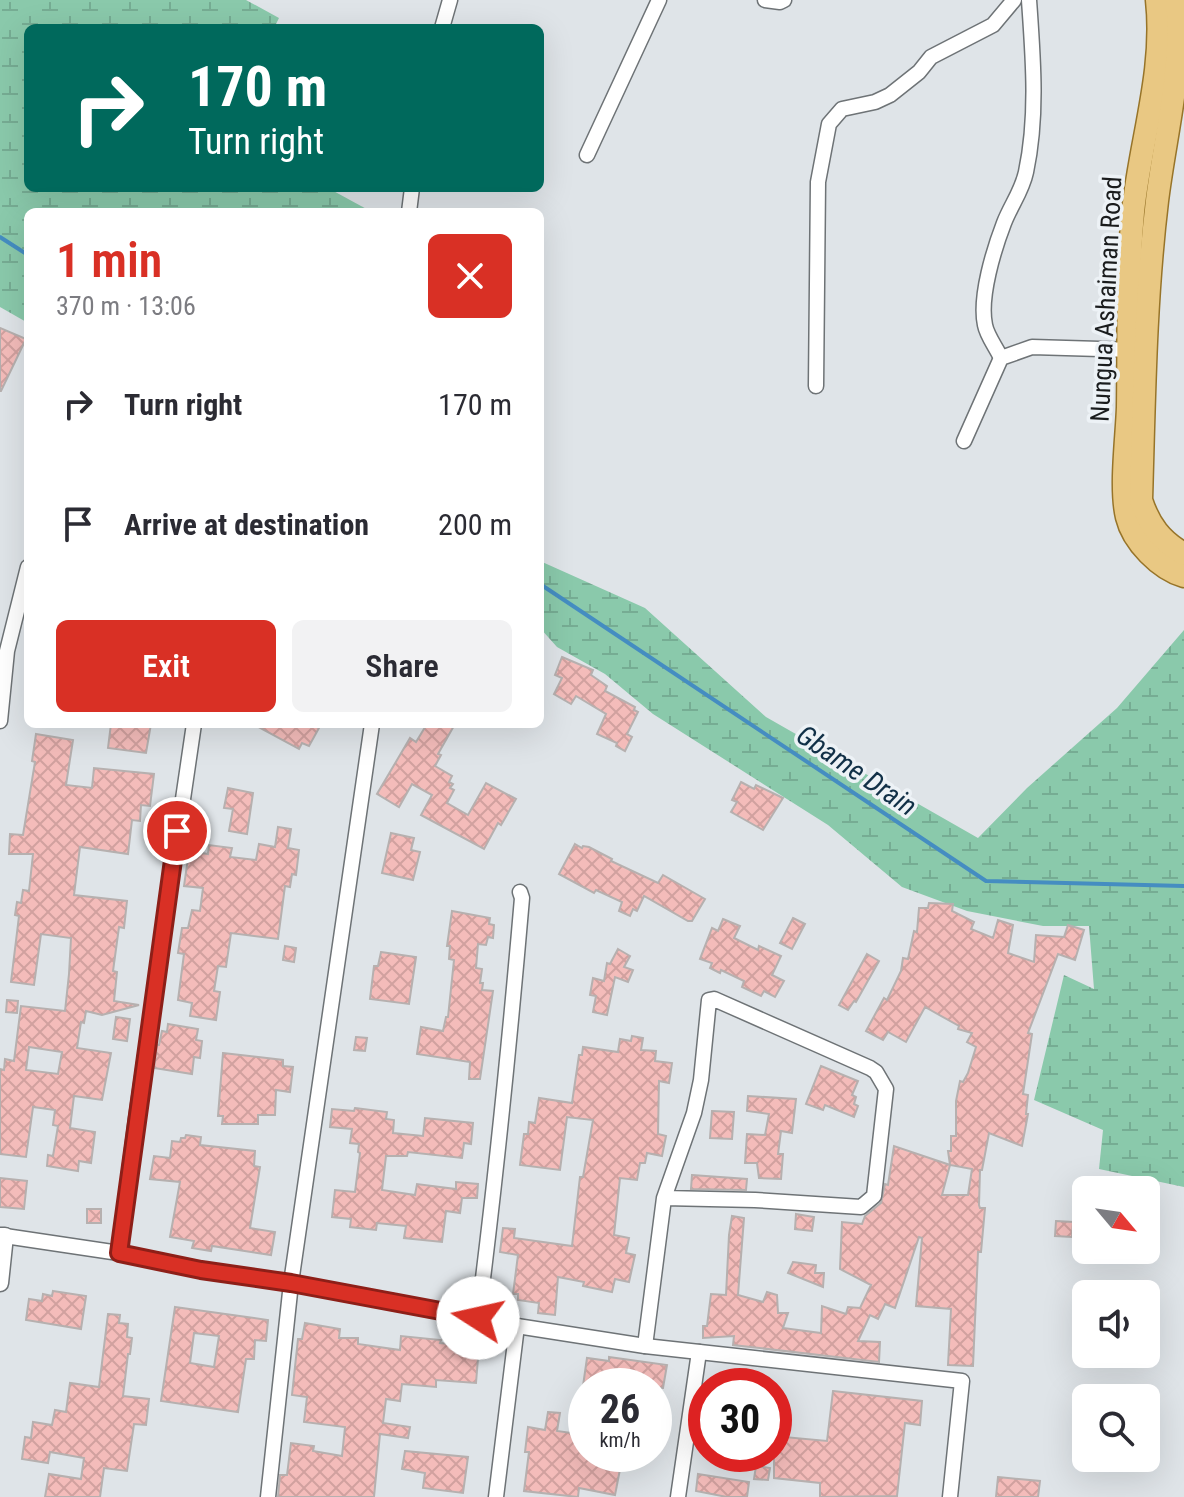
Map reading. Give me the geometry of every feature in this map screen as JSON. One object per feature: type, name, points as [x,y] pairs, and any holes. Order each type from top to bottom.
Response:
[{"type":"main road","name":"Nungua Ashaiman Road","points":[[1157,0],[1157,57],[1134,210],[1141,500],[1148,521],[1167,545],[1184,554]]},
{"type":"main road","name":"Nungua Ashaiman Road","points":[[1177,0],[1177,48],[1137,351],[1127,518],[1155,561],[1184,576]]},
{"type":"street","points":[[443,24],[450,0]]},
{"type":"street","points":[[587,155],[659,0]]},
{"type":"street","points":[[765,0],[784,0]]},
{"type":"street","points":[[816,386],[818,182],[829,124],[842,109],[875,102],[890,95],[919,72],[931,57],[993,25],[1014,0]]},
{"type":"street","points":[[1001,358],[985,327],[983,308],[1005,220],[1018,199],[1026,173],[1033,130],[1034,68],[1029,0]]},
{"type":"street","points":[[964,441],[1001,358],[1032,347],[1137,351]]},
{"type":"street","points":[[0,721],[7,651],[24,583]]},
{"type":"street","points":[[119,1253],[193,728]]},
{"type":"street","points":[[268,1497],[291,1283],[371,728]]},
{"type":"street","points":[[478,1318],[499,1150],[522,898],[520,892]]},
{"type":"street","points":[[645,1346],[664,1198],[694,1113],[701,1080],[709,1000],[714,999],[870,1068],[886,1089],[874,1196],[861,1207],[664,1198]]},
{"type":"street","points":[[0,1283],[2,1236],[119,1253],[517,1326],[645,1346],[962,1381],[950,1497]]},
{"type":"street","points":[[496,1497],[517,1326]]},
{"type":"street","points":[[678,1497],[699,1352]]},
{"type":"green space","points":[[0,0],[246,0],[279,18],[276,24],[24,24],[24,192],[335,192],[365,208],[24,208],[24,321],[0,307]]},
{"type":"green space","points":[[544,563],[645,608],[766,717],[978,838],[1027,788],[1117,708],[1184,630],[1184,1187],[1160,1182],[1160,1176],[1132,1176],[1099,1169],[1103,1130],[1034,1100],[1064,975],[1094,989],[1089,926],[1043,926],[967,911],[902,887],[828,825],[653,714],[605,674],[557,647],[544,632]]},
{"type":"building","points":[[0,328],[24,338],[24,343],[0,391]]},
{"type":"building","points":[[562,657],[593,670],[591,675],[607,686],[605,691],[635,707],[634,710],[638,712],[627,734],[632,737],[625,751],[616,746],[617,743],[597,734],[606,714],[576,696],[571,704],[554,694],[562,678],[555,675]]},
{"type":"building","points":[[110,728],[150,728],[146,753],[108,748]]},
{"type":"building","points":[[260,728],[319,728],[309,746],[302,743],[299,749]]},
{"type":"building","points":[[425,728],[453,728],[435,766],[452,776],[449,782],[454,790],[447,803],[468,815],[486,783],[516,799],[484,849],[421,815],[432,795],[412,784],[399,807],[377,794],[410,738],[416,742]]},
{"type":"building","points":[[36,734],[73,740],[66,785],[92,788],[94,768],[154,774],[150,806],[141,805],[140,821],[132,820],[128,854],[80,847],[74,895],[127,901],[124,928],[119,927],[113,971],[117,972],[114,1001],[139,1005],[102,1015],[86,1011],[84,1023],[81,1022],[77,1048],[111,1053],[102,1100],[74,1096],[70,1128],[95,1132],[91,1163],[79,1161],[78,1171],[47,1166],[48,1155],[53,1156],[58,1126],[53,1125],[55,1110],[33,1107],[26,1157],[0,1154],[0,1069],[4,1070],[5,1059],[14,1061],[21,1006],[65,1011],[69,974],[71,938],[41,934],[34,985],[11,982],[19,916],[15,915],[17,902],[21,903],[23,890],[29,891],[33,854],[9,854],[10,834],[23,835],[35,762],[32,761]],"holes":[[[29,1047],[62,1052],[58,1074],[26,1070]]]},
{"type":"building","points":[[741,782],[754,789],[756,785],[783,798],[763,830],[731,812],[737,802],[732,800]]},
{"type":"building","points":[[228,788],[253,793],[247,834],[229,831],[233,809],[224,808]]},
{"type":"building","points":[[278,827],[291,829],[288,848],[299,850],[296,875],[292,874],[290,887],[285,886],[278,939],[231,933],[226,967],[218,966],[214,991],[220,992],[216,1020],[190,1016],[192,1003],[178,1000],[184,954],[178,953],[182,928],[188,928],[192,910],[200,911],[203,888],[184,886],[189,851],[208,854],[209,845],[232,848],[230,857],[256,860],[259,844],[275,847]]},
{"type":"building","points":[[391,833],[414,838],[411,850],[420,852],[413,880],[382,873]]},
{"type":"building","points":[[575,844],[582,848],[589,847],[658,883],[663,875],[705,899],[692,921],[644,896],[637,911],[633,909],[630,916],[619,911],[622,902],[596,890],[594,893],[559,874]]},
{"type":"building","points":[[929,903],[953,904],[952,911],[974,922],[971,929],[993,938],[998,920],[1013,925],[1008,953],[1034,962],[1036,935],[1064,937],[1068,925],[1084,930],[1075,960],[1058,954],[1028,1033],[1032,1034],[1023,1094],[1028,1095],[1028,1114],[1022,1146],[989,1133],[980,1170],[979,1205],[985,1208],[981,1252],[978,1252],[973,1366],[948,1365],[951,1309],[916,1306],[922,1238],[919,1237],[895,1308],[885,1304],[878,1319],[870,1315],[858,1341],[880,1342],[879,1362],[733,1345],[734,1336],[703,1338],[711,1294],[726,1295],[732,1216],[744,1218],[738,1295],[763,1302],[767,1292],[777,1295],[778,1313],[788,1313],[783,1328],[821,1333],[822,1306],[846,1314],[848,1307],[860,1308],[871,1285],[840,1269],[842,1222],[862,1224],[865,1216],[881,1203],[885,1184],[888,1185],[894,1146],[950,1165],[948,1151],[951,1151],[951,1136],[956,1136],[956,1101],[960,1081],[963,1082],[968,1073],[976,1047],[967,1042],[972,1033],[958,1029],[959,1026],[925,1007],[906,1042],[888,1032],[883,1040],[866,1031],[884,998],[887,1000],[901,971],[903,958],[908,959],[914,931],[917,932],[919,908],[928,908]],"holes":[[[950,1165],[972,1169],[968,1195],[942,1195]]]},
{"type":"building","points":[[452,911],[490,918],[489,924],[494,925],[493,938],[488,937],[486,945],[478,944],[476,968],[482,969],[482,990],[493,991],[480,1079],[469,1079],[470,1062],[417,1054],[421,1027],[443,1031],[448,1017],[454,960],[449,959],[450,946],[447,946]]},
{"type":"building","points":[[793,918],[805,924],[792,949],[780,943]]},
{"type":"building","points":[[723,919],[740,926],[734,938],[758,950],[759,946],[781,956],[772,975],[784,981],[775,997],[764,991],[761,996],[742,987],[744,981],[710,968],[712,963],[700,959],[712,928],[718,931]]},
{"type":"building","points":[[285,946],[296,948],[294,962],[283,960]]},
{"type":"building","points":[[618,949],[630,956],[624,967],[633,970],[628,982],[615,977],[607,1015],[593,1012],[596,996],[590,995],[593,978],[604,981],[607,963],[610,964]]},
{"type":"building","points":[[381,952],[416,957],[409,1004],[370,999],[374,966],[378,966]]},
{"type":"building","points":[[867,954],[879,961],[856,1002],[848,1010],[839,1005]]},
{"type":"building","points":[[7,1000],[18,1001],[17,1013],[6,1012]]},
{"type":"building","points":[[116,1017],[130,1019],[127,1041],[113,1039]]},
{"type":"building","points":[[168,1024],[198,1029],[196,1040],[202,1041],[200,1058],[194,1057],[192,1074],[154,1068],[157,1045],[162,1031],[167,1032]]},
{"type":"building","points":[[632,1036],[643,1038],[641,1050],[656,1051],[655,1061],[672,1063],[669,1083],[659,1081],[658,1134],[666,1136],[662,1156],[647,1153],[645,1163],[640,1163],[637,1180],[620,1178],[614,1235],[629,1238],[626,1253],[635,1255],[629,1282],[615,1279],[612,1292],[558,1277],[555,1315],[538,1313],[539,1303],[518,1300],[518,1294],[513,1294],[518,1255],[500,1252],[503,1228],[515,1229],[514,1238],[572,1246],[580,1177],[583,1177],[593,1120],[567,1117],[560,1170],[520,1165],[524,1134],[528,1134],[529,1122],[535,1123],[539,1098],[572,1103],[583,1047],[618,1052],[620,1039],[631,1041]]},
{"type":"building","points":[[356,1037],[367,1038],[365,1051],[354,1050]]},
{"type":"building","points":[[223,1053],[283,1060],[283,1066],[293,1067],[290,1092],[276,1090],[275,1115],[258,1115],[258,1124],[222,1124],[223,1116],[218,1116]]},
{"type":"building","points":[[821,1066],[858,1081],[852,1095],[856,1097],[854,1104],[858,1106],[854,1117],[825,1105],[823,1110],[806,1104]]},
{"type":"building","points":[[748,1096],[796,1099],[792,1133],[781,1131],[778,1154],[783,1154],[781,1179],[759,1178],[757,1163],[745,1163],[747,1134],[765,1135],[769,1114],[747,1111]]},
{"type":"building","points":[[355,1108],[387,1112],[386,1119],[394,1120],[393,1133],[423,1136],[425,1118],[473,1123],[471,1144],[464,1143],[462,1158],[408,1152],[407,1156],[386,1156],[382,1190],[415,1195],[417,1184],[456,1189],[456,1182],[478,1184],[477,1198],[462,1198],[460,1213],[446,1211],[442,1242],[404,1238],[406,1226],[377,1223],[376,1230],[350,1227],[351,1219],[332,1217],[335,1190],[355,1192],[360,1153],[359,1144],[350,1143],[352,1129],[330,1127],[332,1109],[354,1111]]},
{"type":"building","points":[[712,1111],[734,1112],[732,1139],[710,1138]]},
{"type":"building","points":[[186,1135],[201,1137],[200,1145],[255,1151],[254,1166],[260,1167],[250,1228],[275,1232],[271,1255],[212,1246],[211,1251],[192,1248],[194,1241],[170,1237],[180,1182],[150,1179],[154,1156],[170,1158],[172,1141],[180,1142]]},
{"type":"building","points":[[692,1175],[747,1179],[746,1190],[691,1189]]},
{"type":"building","points":[[0,1178],[27,1181],[24,1209],[0,1207]]},
{"type":"building","points":[[87,1209],[101,1209],[101,1223],[87,1223]]},
{"type":"building","points":[[796,1214],[814,1217],[812,1231],[795,1229]]},
{"type":"building","points":[[1056,1221],[1072,1222],[1072,1237],[1055,1236]]},
{"type":"building","points":[[793,1262],[816,1265],[815,1273],[824,1273],[823,1287],[788,1273]]},
{"type":"building","points":[[53,1291],[86,1296],[81,1329],[26,1320],[29,1299],[42,1301],[43,1294],[52,1296]]},
{"type":"building","points":[[175,1307],[268,1320],[266,1341],[255,1340],[254,1359],[246,1359],[238,1412],[161,1401]],"holes":[[[194,1333],[219,1336],[214,1367],[190,1363]]]},
{"type":"building","points":[[108,1314],[120,1315],[119,1323],[128,1324],[127,1337],[132,1338],[123,1396],[149,1399],[146,1425],[134,1424],[127,1471],[104,1468],[100,1497],[45,1497],[49,1474],[81,1479],[84,1458],[50,1452],[48,1463],[22,1459],[25,1437],[31,1438],[33,1422],[52,1425],[55,1410],[66,1412],[70,1383],[99,1387]]},
{"type":"building","points":[[305,1323],[340,1329],[339,1338],[358,1338],[358,1344],[400,1350],[401,1336],[479,1346],[476,1383],[436,1380],[436,1387],[402,1384],[400,1401],[386,1399],[383,1423],[410,1427],[408,1438],[380,1434],[374,1497],[278,1497],[280,1475],[287,1475],[291,1443],[314,1446],[313,1451],[342,1456],[345,1427],[304,1422],[307,1397],[292,1395],[298,1339],[302,1339]]},
{"type":"building","points":[[609,1357],[667,1365],[666,1368],[586,1368],[587,1358],[609,1361]]},
{"type":"building","points":[[833,1391],[922,1401],[920,1425],[905,1423],[897,1496],[820,1497],[820,1483],[774,1478],[774,1472],[792,1472],[792,1438],[827,1441]]},
{"type":"building","points":[[548,1412],[560,1413],[557,1431],[568,1433],[568,1472],[619,1472],[615,1495],[579,1488],[578,1497],[524,1491],[529,1452],[525,1452],[528,1427],[545,1430]]},
{"type":"building","points":[[405,1451],[468,1457],[463,1493],[423,1488],[425,1473],[402,1469]]},
{"type":"building","points":[[755,1472],[769,1472],[768,1480],[754,1479]]},
{"type":"building","points":[[698,1474],[749,1482],[747,1497],[696,1491]]},
{"type":"building","points":[[998,1477],[1040,1481],[1038,1497],[996,1497]]},
{"type":"waterway","name":"Gbame Drain","points":[[0,237],[24,252]]},
{"type":"waterway","name":"Gbame Drain","points":[[544,587],[986,881],[1184,886]]},
{"type":"route","points":[[177,831],[119,1253],[478,1318]]}]
